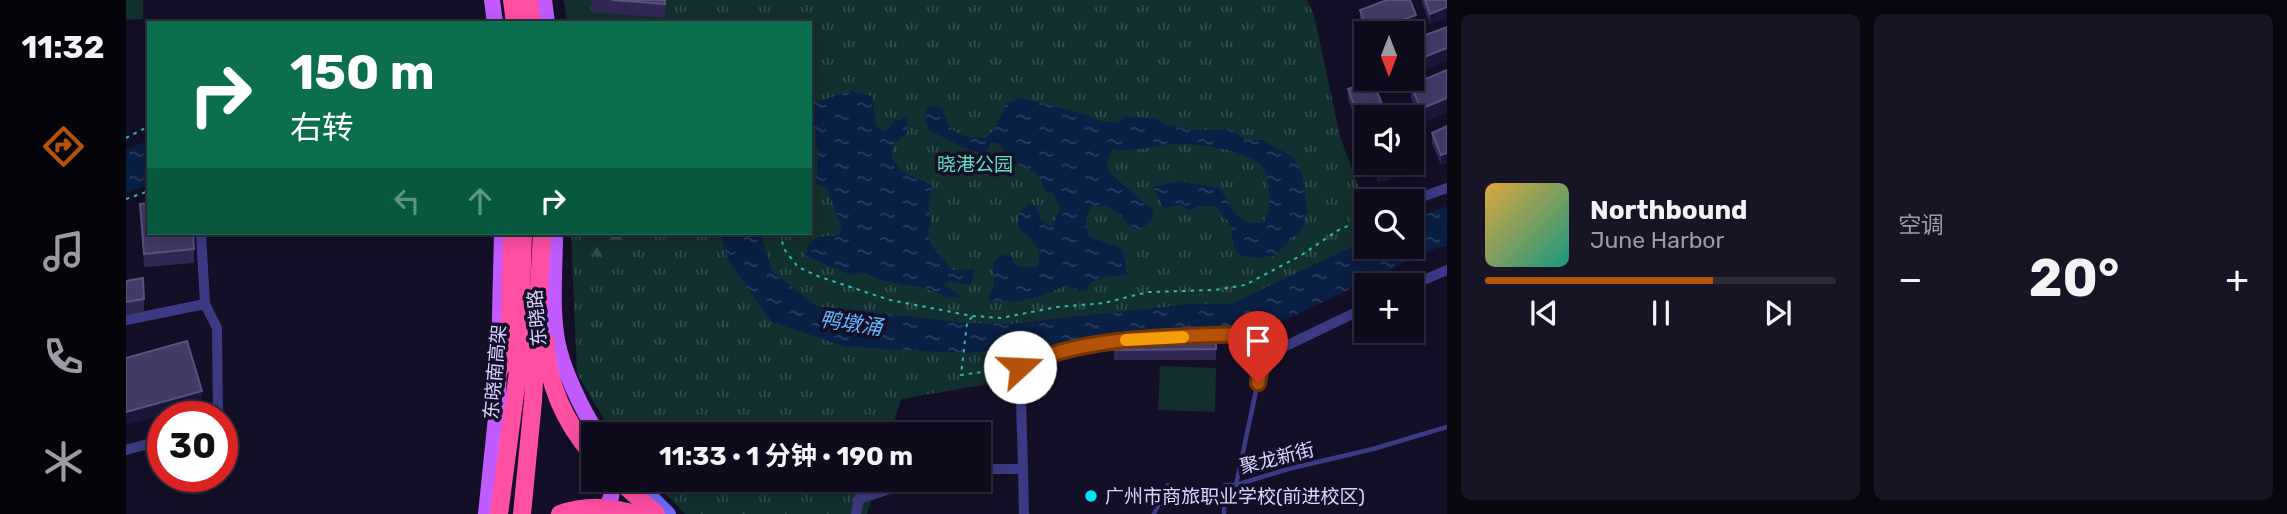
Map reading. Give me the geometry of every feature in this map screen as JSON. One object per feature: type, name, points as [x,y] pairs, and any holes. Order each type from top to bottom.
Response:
[{"type":"highway","points":[[510,0],[510,21]]},
{"type":"highway","points":[[510,0],[515,21]]},
{"type":"highway","points":[[529,0],[532,21]]},
{"type":"highway","points":[[498,372],[509,354],[512,235]]},
{"type":"highway","name":"东晓南高架","points":[[491,511],[519,364],[523,235]]},
{"type":"highway","points":[[542,235],[544,335],[548,367],[566,416],[581,440]]},
{"type":"highway","name":"东晓南高架","points":[[522,514],[533,401],[542,235]]},
{"type":"highway","points":[[631,492],[656,514]]},
{"type":"highway","points":[[560,514],[575,509],[599,507],[634,514]]},
{"type":"main road","points":[[492,0],[495,21]]},
{"type":"main road","points":[[544,0],[547,21]]},
{"type":"main road","name":"东晓路","points":[[491,511],[498,398],[502,235]]},
{"type":"main road","name":"东晓路","points":[[555,235],[558,343],[592,422]]},
{"type":"main road","points":[[498,398],[513,388],[546,387],[563,393],[588,422]]},
{"type":"main road","points":[[604,514],[613,492]]},
{"type":"main road","points":[[647,492],[669,514]]},
{"type":"street","points":[[1424,196],[1447,188]]},
{"type":"street","points":[[201,235],[205,304],[217,328],[218,401]]},
{"type":"street","points":[[1424,280],[1447,270]]},
{"type":"street","points":[[126,320],[205,304]]},
{"type":"street","points":[[1191,337],[1246,334],[1263,357],[1354,313]]},
{"type":"street","points":[[1024,514],[1020,367],[1036,359],[1108,342],[1138,339]]},
{"type":"street","points":[[126,450],[147,444]]},
{"type":"street","points":[[991,469],[1023,469]]},
{"type":"street","points":[[856,514],[859,499],[881,492]]},
{"type":"lane","name":"聚龙新街","points":[[1263,357],[1236,485],[1447,427]]},
{"type":"lane","points":[[1154,514],[1168,485]]},
{"type":"lane","points":[[1224,514],[1225,485],[1236,485]]},
{"type":"path","points":[[126,138],[147,128]]},
{"type":"path","points":[[126,199],[147,192]]},
{"type":"path","points":[[780,235],[784,249],[798,267],[820,277],[890,300],[972,316],[1001,318],[1058,307],[1104,303],[1148,292],[1245,285],[1300,256],[1340,229],[1354,224]]},
{"type":"path","points":[[972,316],[967,323],[961,375],[1020,367]]},
{"type":"green space","points":[[126,0],[143,0],[143,19],[126,20]]},
{"type":"green space","name":"晓港公园","points":[[564,0],[1307,0],[1314,15],[1340,136],[1359,189],[1354,189],[1354,246],[1232,304],[1193,304],[1011,324],[1012,380],[901,399],[894,422],[606,422],[577,374],[571,235],[812,235],[812,21],[567,21]]},
{"type":"green space","points":[[589,235],[637,235],[620,254],[598,257],[589,252]]},
{"type":"green space","points":[[1160,366],[1216,368],[1215,412],[1158,410]]},
{"type":"green space","points":[[664,492],[873,492],[867,514],[685,514]]},
{"type":"water","points":[[851,91],[872,96],[876,126],[883,131],[890,128],[894,121],[907,118],[907,133],[893,145],[892,159],[901,171],[932,185],[928,206],[931,245],[952,270],[975,269],[971,285],[950,281],[943,284],[962,297],[946,296],[920,287],[884,281],[862,272],[851,275],[806,256],[813,241],[827,236],[839,236],[841,226],[827,188],[816,183],[819,149],[816,146],[816,129],[812,128],[812,103]]},
{"type":"water","points":[[1021,98],[1101,121],[1118,123],[1125,116],[1156,119],[1165,125],[1197,130],[1231,129],[1246,140],[1263,140],[1294,158],[1302,174],[1307,210],[1302,229],[1274,256],[1256,258],[1240,255],[1234,247],[1230,224],[1216,206],[1199,206],[1188,211],[1181,205],[1164,209],[1153,187],[1182,181],[1219,188],[1241,219],[1247,222],[1264,222],[1269,206],[1269,191],[1265,171],[1258,162],[1235,152],[1193,144],[1112,149],[1107,162],[1111,174],[1153,210],[1152,220],[1141,229],[1134,229],[1108,206],[1093,206],[1086,217],[1087,234],[1122,249],[1128,275],[1109,276],[1091,282],[1086,291],[1078,291],[1066,285],[1028,299],[1008,302],[988,300],[994,284],[993,263],[1001,255],[1012,256],[1013,263],[1020,267],[1038,267],[1040,251],[1019,229],[1018,215],[1029,203],[1037,207],[1041,220],[1052,227],[1060,208],[1054,194],[1045,191],[1036,173],[1011,161],[1000,144],[992,142],[986,153],[971,151],[930,131],[924,116],[929,106],[943,109],[952,129],[969,137],[985,138],[993,131],[1007,103]]},
{"type":"water","points":[[147,141],[147,186],[126,193],[126,150]]},
{"type":"water","points":[[1447,206],[1447,246],[1424,254],[1424,215]]},
{"type":"water","name":"鸭墩涌","points":[[721,235],[761,235],[772,271],[816,306],[967,323],[1011,324],[1193,304],[1232,304],[1354,246],[1354,259],[1413,259],[1384,273],[1354,273],[1354,287],[1262,331],[1107,339],[965,353],[846,347],[772,322],[729,262]]},
{"type":"building","points":[[612,0],[665,0],[665,4]]},
{"type":"building","points":[[1387,0],[1410,0],[1416,15],[1400,21],[1364,21],[1360,10]]},
{"type":"building","points":[[1425,0],[1447,0],[1447,7],[1430,14]]},
{"type":"building","points":[[1447,27],[1447,48],[1424,57],[1424,36]]},
{"type":"building","points":[[1447,70],[1447,98],[1424,108],[1424,105],[1419,105],[1414,91],[1424,91],[1424,80]]},
{"type":"building","points":[[1354,86],[1354,91],[1377,91],[1382,104],[1354,105],[1348,89]]},
{"type":"building","points":[[1447,126],[1447,153],[1441,155],[1432,133]]},
{"type":"building","points":[[147,203],[147,235],[193,235],[194,249],[144,254],[140,204]]},
{"type":"building","points":[[143,278],[144,299],[126,302],[126,281]]},
{"type":"building","points":[[1141,331],[1216,331],[1216,349],[1114,350],[1114,335],[1141,335]]},
{"type":"building","points":[[187,341],[202,391],[166,401],[147,401],[147,406],[126,412],[126,358]]},
{"type":"slow traffic","points":[[1126,340],[1183,337]]},
{"type":"place","name":"广州市商旅职业学校(前进校区)","points":[[1091,496]]},
{"type":"route","points":[[1020,367],[1036,359],[1108,342],[1246,334],[1263,357],[1258,383]]}]
